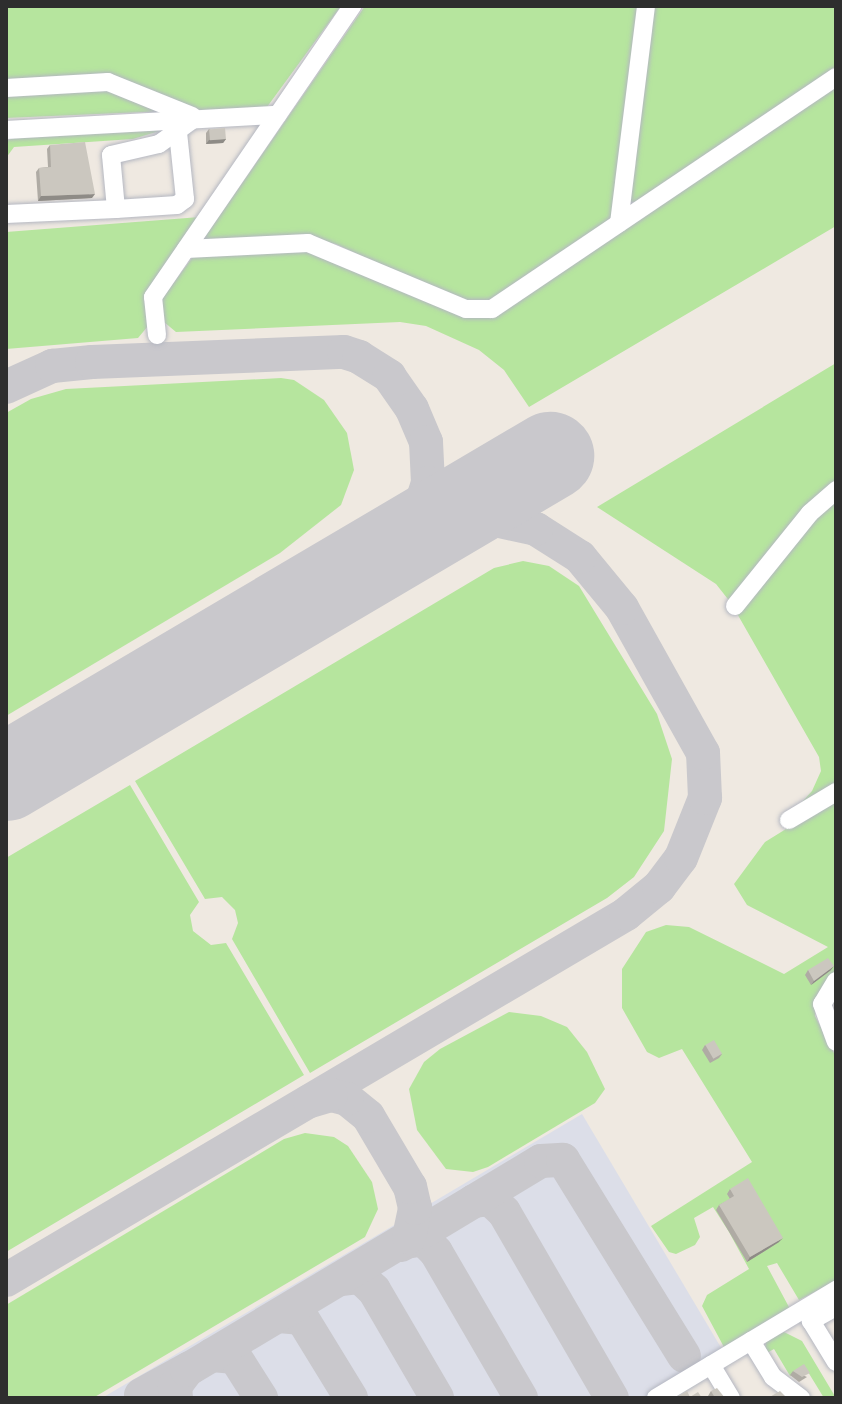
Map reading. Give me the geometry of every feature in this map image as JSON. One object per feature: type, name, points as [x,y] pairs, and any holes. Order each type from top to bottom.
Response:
[{"type":"lane","points":[[157,335],[153,297],[352,6]]},
{"type":"lane","points":[[619,223],[646,6]]},
{"type":"lane","points":[[186,249],[308,243],[476,312],[498,305],[836,77]]},
{"type":"lane","points":[[6,88],[108,82],[195,118]]},
{"type":"lane","points":[[6,130],[278,115]]},
{"type":"lane","points":[[116,209],[111,155],[133,153],[178,132],[195,118]]},
{"type":"lane","points":[[6,214],[177,205],[185,199],[178,132]]},
{"type":"lane","points":[[735,606],[810,513],[836,490]]},
{"type":"lane","points":[[789,820],[836,792]]},
{"type":"lane","points":[[836,981],[822,1004],[836,1042]]},
{"type":"lane","points":[[656,1398],[836,1290]]},
{"type":"lane","points":[[778,1325],[811,1321],[836,1307]]},
{"type":"lane","points":[[811,1321],[836,1362]]},
{"type":"lane","points":[[751,1341],[773,1377],[801,1398]]},
{"type":"lane","points":[[711,1365],[731,1398]]},
{"type":"shaded area","points":[[582,1114],[729,1361],[667,1398],[102,1398]]},
{"type":"green space","points":[[6,6],[341,6],[267,107],[196,113],[120,79],[6,83]]},
{"type":"green space","points":[[365,6],[643,6],[614,221],[490,307],[468,306],[336,244],[312,239],[200,244]]},
{"type":"green space","points":[[650,6],[836,6],[836,72],[639,202],[631,202],[627,197]]},
{"type":"green space","points":[[836,81],[836,226],[529,407],[504,370],[479,350],[426,326],[400,322],[176,332],[164,322],[161,300],[195,254],[301,249],[475,317]]},
{"type":"green space","points":[[111,89],[167,111],[6,118],[6,94]]},
{"type":"green space","points":[[169,128],[133,139],[14,147],[6,158],[6,141],[14,138]]},
{"type":"green space","points":[[200,217],[148,290],[148,326],[138,338],[6,349],[6,232]]},
{"type":"green space","points":[[836,363],[836,787],[792,813],[812,791],[821,771],[819,757],[731,603],[716,584],[597,507]]},
{"type":"green space","points":[[281,378],[294,380],[324,400],[347,433],[354,470],[341,505],[280,553],[6,716],[6,413],[31,399],[66,389]]},
{"type":"green space","points":[[523,561],[549,566],[579,586],[657,714],[672,759],[664,831],[634,877],[607,898],[310,1073],[232,939],[238,923],[235,910],[222,897],[205,899],[135,781],[494,568]]},
{"type":"green space","points":[[130,785],[199,902],[190,915],[193,931],[211,945],[226,943],[304,1075],[6,1252],[6,858]]},
{"type":"green space","points":[[836,798],[836,976],[816,1003],[815,1016],[836,1057],[836,1281],[799,1300],[777,1263],[767,1266],[790,1309],[725,1349],[702,1306],[707,1295],[749,1269],[729,1232],[713,1207],[694,1218],[700,1237],[695,1245],[676,1254],[669,1252],[651,1226],[752,1162],[682,1049],[659,1058],[647,1052],[622,1008],[622,969],[646,932],[666,925],[689,927],[784,974],[828,947],[747,905],[734,884],[765,842]]},
{"type":"green space","points":[[509,1012],[541,1016],[567,1027],[587,1052],[605,1089],[595,1103],[488,1167],[473,1172],[446,1169],[417,1130],[409,1089],[424,1062],[440,1049]]},
{"type":"green space","points":[[305,1133],[334,1137],[348,1146],[372,1182],[378,1209],[365,1237],[93,1398],[6,1398],[6,1305],[284,1139]]},
{"type":"green space","points":[[784,1332],[802,1341],[836,1398],[824,1398],[805,1367],[790,1376],[774,1349],[765,1354],[766,1339]]},
{"type":"building","points":[[225,128],[226,139],[210,140],[209,129]]},
{"type":"building","points":[[85,142],[95,194],[41,196],[39,168],[51,167],[50,145]]},
{"type":"building","points":[[828,958],[834,966],[814,981],[808,970]]},
{"type":"building","points":[[714,1040],[722,1054],[713,1059],[705,1045]]},
{"type":"building","points":[[748,1178],[783,1238],[750,1257],[719,1205],[734,1196],[730,1189]]},
{"type":"building","points":[[804,1364],[810,1373],[802,1377],[793,1371]]},
{"type":"building","points":[[717,1388],[725,1398],[715,1398],[711,1391]]},
{"type":"building","points":[[687,1391],[690,1397],[698,1392],[702,1398],[675,1398]]},
{"type":"building","points":[[780,1391],[787,1398],[768,1398]]},
{"type":"taxiway","points":[[6,387],[52,366],[92,362],[344,352],[359,357],[389,376],[412,409],[426,442],[428,483],[421,505],[409,527],[381,555]]},
{"type":"taxiway","points":[[6,1280],[626,914],[659,887],[681,858],[705,798],[703,753],[622,608],[580,557],[536,529],[482,517],[431,526]]},
{"type":"taxiway","points":[[176,1398],[175,1386],[187,1370],[409,1237],[415,1208],[410,1187],[368,1116],[347,1099],[331,1095],[310,1101]]},
{"type":"taxiway","points":[[401,1245],[541,1161],[563,1160],[684,1356]]},
{"type":"taxiway","points":[[474,1201],[490,1199],[504,1212],[612,1398]]},
{"type":"taxiway","points":[[406,1242],[423,1239],[436,1252],[521,1398]]},
{"type":"taxiway","points":[[343,1279],[360,1277],[374,1290],[437,1398]]},
{"type":"taxiway","points":[[279,1316],[302,1318],[351,1398]]},
{"type":"taxiway","points":[[212,1355],[235,1357],[261,1398]]},
{"type":"taxiway","points":[[141,1395],[190,1368]]},
{"type":"runway","points":[[6,777],[550,456]]}]
